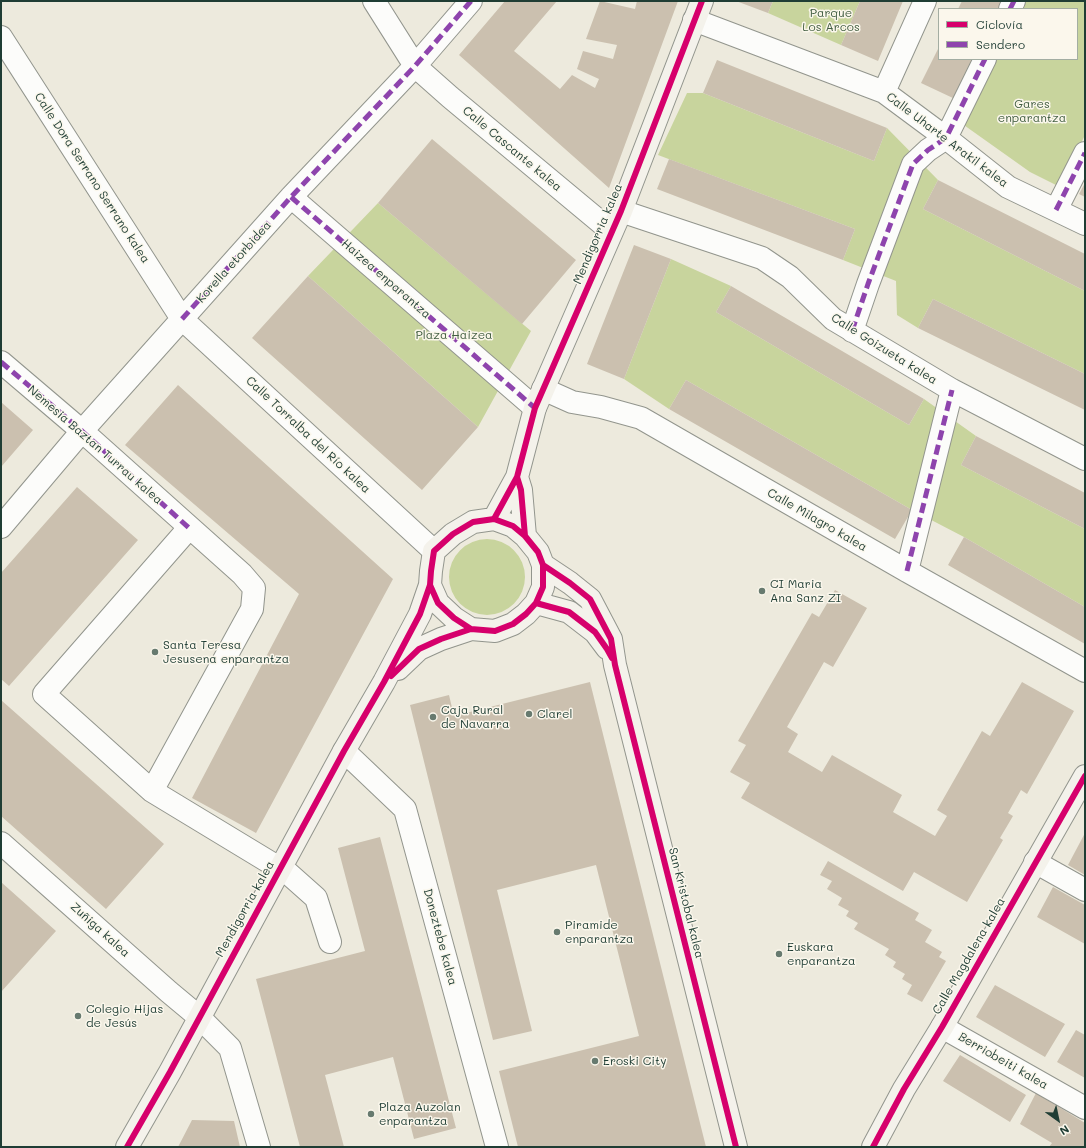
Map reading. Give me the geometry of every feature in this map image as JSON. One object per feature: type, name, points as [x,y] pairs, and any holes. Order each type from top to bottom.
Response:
[{"type":"street","name":"Calle Cascante kalea","points":[[374,1],[414,66],[611,231]]},
{"type":"street","name":"Korella etorbidea","points":[[1,527],[82,431],[291,197],[414,66],[471,1]]},
{"type":"street","points":[[884,92],[925,1]]},
{"type":"street","name":"Calle Uharte Arakil kalea","points":[[698,11],[884,92],[1008,186],[1085,224]]},
{"type":"street","name":"Mendigorria kalea","points":[[494,519],[517,477],[539,398],[621,211],[698,11]]},
{"type":"street","name":"Calle Dora Serrano Serrano kalea","points":[[1,38],[182,319]]},
{"type":"street","points":[[852,331],[913,164],[928,150],[946,138],[985,60]]},
{"type":"street","points":[[1056,210],[1085,153]]},
{"type":"street","name":"Haizea enparantza","points":[[291,197],[539,398]]},
{"type":"street","name":"Calle Goizueta kalea","points":[[621,211],[762,258],[790,277],[833,319],[852,331],[952,390],[1085,459]]},
{"type":"street","name":"Calle Torralba del Río kalea","points":[[182,319],[434,551]]},
{"type":"street","name":"Nemesia Baztan Turrau kalea","points":[[1,362],[82,431],[189,528]]},
{"type":"street","points":[[907,571],[952,390]]},
{"type":"street","name":"Calle Milagro kalea","points":[[539,398],[601,407],[642,418],[907,571],[1085,670]]},
{"type":"street","name":"Mendigorria kalea","points":[[517,477],[521,490],[525,536]]},
{"type":"street","points":[[494,519],[513,526],[525,536],[538,552],[543,565],[543,587],[536,603],[526,614],[513,624],[495,631],[471,629],[454,618],[438,603],[430,585],[430,571],[434,551],[453,534],[473,522],[494,519]]},
{"type":"street","points":[[152,791],[252,610],[254,588],[242,574],[189,528],[44,694],[152,791],[289,874],[316,898],[330,942]]},
{"type":"street","name":"San Kristobal kalea","points":[[543,565],[570,583],[590,599],[611,639],[615,665],[736,1147]]},
{"type":"street","name":"Mendigorria kalea","points":[[128,1147],[344,751],[384,682],[420,614],[430,585]]},
{"type":"street","name":"San Kristobal kalea","points":[[536,603],[569,612],[596,632],[615,665]]},
{"type":"street","name":"Mendigorria kalea","points":[[384,682],[419,649],[441,638],[471,629]]},
{"type":"street","name":"Doneztebe kalea","points":[[344,751],[405,809],[498,1147]]},
{"type":"street","name":"Calle Magdalena kalea","points":[[873,1147],[904,1089],[942,1027],[1085,776]]},
{"type":"street","name":"Zuñiga kalea","points":[[1,843],[199,1017],[230,1048],[259,1147]]},
{"type":"street","points":[[1035,862],[1085,890]]},
{"type":"street","name":"Berriobeiti kalea","points":[[942,1027],[1085,1108]]},
{"type":"green space","name":"Parque Los Arcos","points":[[773,1],[860,1],[841,45],[768,13]]},
{"type":"green space","name":"Gares enparantza","points":[[1022,1],[1085,1],[1085,135],[1060,187],[1030,172],[961,123],[992,60],[1078,60],[1078,8],[1018,8]]},
{"type":"green space","points":[[687,93],[703,93],[874,161],[887,128],[938,180],[923,209],[1085,291],[1085,374],[933,299],[918,328],[897,315],[896,281],[843,260],[855,229],[658,155]]},
{"type":"green space","name":"Plaza Haizea","points":[[378,203],[531,331],[478,427],[308,276]]},
{"type":"green space","points":[[671,259],[731,286],[716,312],[909,425],[924,399],[976,436],[961,465],[1085,529],[1085,607],[964,537],[912,510],[686,380],[669,409],[624,379]]},
{"type":"green space","points":[[487,539],[501,542],[514,550],[522,563],[525,577],[522,591],[514,604],[501,612],[487,615],[473,612],[460,604],[452,591],[449,577],[452,563],[460,550],[473,542]]},
{"type":"building","points":[[505,1],[557,1],[514,51],[560,89],[572,75],[595,88],[599,79],[577,69],[583,51],[613,59],[617,45],[586,39],[600,1],[635,9],[637,1],[678,1],[609,188],[459,55]]},
{"type":"building","points":[[736,1],[773,1],[768,13]]},
{"type":"building","points":[[860,1],[903,1],[878,61],[841,45]]},
{"type":"building","points":[[962,1],[1004,1],[1000,8],[958,8]]},
{"type":"building","points":[[938,49],[938,60],[974,60],[955,99],[921,83]]},
{"type":"building","points":[[717,60],[887,128],[874,161],[703,93]]},
{"type":"building","points":[[432,139],[576,260],[522,324],[378,203]]},
{"type":"building","points":[[669,159],[855,229],[843,260],[657,189]]},
{"type":"building","points":[[938,180],[1085,254],[1085,291],[923,209]]},
{"type":"building","points":[[1085,183],[1085,197],[1079,194]]},
{"type":"building","points":[[634,245],[671,259],[624,379],[587,364]]},
{"type":"building","points":[[308,276],[478,427],[422,490],[252,338]]},
{"type":"building","points":[[731,286],[924,399],[909,425],[716,312]]},
{"type":"building","points":[[933,299],[1085,374],[1085,410],[918,328]]},
{"type":"building","points":[[686,380],[912,510],[895,539],[669,409]]},
{"type":"building","points":[[178,385],[393,579],[256,833],[192,798],[299,594],[125,445]]},
{"type":"building","points":[[1,402],[33,430],[1,467]]},
{"type":"building","points":[[976,436],[1085,493],[1085,529],[961,465]]},
{"type":"building","points":[[77,487],[138,540],[9,686],[1,679],[1,573]]},
{"type":"building","points":[[964,537],[1085,607],[1085,644],[948,565]]},
{"type":"building","points":[[835,590],[867,608],[833,667],[824,662],[787,727],[798,734],[788,752],[822,772],[832,755],[902,795],[893,812],[935,836],[947,816],[937,810],[982,731],[990,736],[1022,682],[1074,711],[1027,794],[1021,790],[1008,813],[1013,816],[1000,838],[1003,840],[967,902],[914,872],[903,891],[741,798],[750,783],[730,772],[746,745],[738,741],[812,613],[819,617]]},
{"type":"building","points":[[590,682],[706,1147],[518,1147],[499,1071],[639,1036],[596,865],[497,890],[532,1031],[493,1040],[410,705],[449,695],[454,716]]},
{"type":"building","points":[[1,700],[164,844],[106,909],[1,816]]},
{"type":"building","points":[[1085,833],[1085,875],[1068,865]]},
{"type":"building","points":[[380,837],[456,1128],[414,1139],[393,1057],[325,1075],[344,1147],[300,1147],[256,979],[365,951],[338,848]]},
{"type":"building","points":[[828,861],[919,913],[915,920],[932,930],[925,942],[942,952],[939,957],[946,961],[922,1002],[907,994],[912,985],[902,979],[905,974],[893,967],[896,962],[885,955],[889,949],[854,929],[858,923],[846,916],[849,911],[838,905],[842,898],[827,889],[832,881],[820,875]]},
{"type":"building","points":[[1,882],[56,931],[1,992]]},
{"type":"building","points":[[1053,887],[1085,905],[1085,944],[1037,917]]},
{"type":"building","points":[[995,985],[1065,1024],[1045,1057],[976,1017]]},
{"type":"building","points":[[1076,1030],[1085,1035],[1085,1078],[1057,1062]]},
{"type":"building","points":[[960,1055],[1026,1095],[1010,1122],[943,1081]]},
{"type":"building","points":[[1036,1093],[1085,1123],[1085,1147],[1049,1147],[1052,1143],[1020,1124]]},
{"type":"building","points":[[192,1120],[234,1121],[240,1147],[178,1147]]},
{"type":"marked path","points":[[182,319],[291,197],[415,66],[471,1]]},
{"type":"marked path","points":[[1010,8],[1014,1]]},
{"type":"marked path","points":[[852,331],[913,164],[928,150],[946,138],[985,60]]},
{"type":"marked path","points":[[1056,210],[1085,153]]},
{"type":"marked path","points":[[291,197],[535,408]]},
{"type":"marked path","points":[[1,362],[82,431],[189,528]]},
{"type":"marked path","points":[[907,571],[952,390]]},
{"type":"cycle path","points":[[494,519],[517,477],[535,408],[621,211],[702,1]]},
{"type":"cycle path","points":[[517,477],[521,490],[525,536]]},
{"type":"cycle path","points":[[494,519],[513,526],[525,536],[538,552],[543,565],[543,587],[536,603],[526,614],[513,624],[495,631],[471,629],[454,618],[438,603],[430,585],[434,551],[453,534],[473,522],[494,519]]},
{"type":"cycle path","points":[[543,565],[570,583],[590,599],[611,639],[615,665],[736,1147]]},
{"type":"cycle path","points":[[127,1147],[170,1072],[344,751],[384,682],[420,614],[430,585]]},
{"type":"cycle path","points":[[536,603],[569,612],[595,632],[612,658]]},
{"type":"cycle path","points":[[391,676],[419,649],[441,639],[471,629]]},
{"type":"cycle path","points":[[873,1147],[904,1089],[942,1027],[1085,776]]},
{"type":"place","name":"CI Maria Ana Sanz ZI","points":[[762,591]]},
{"type":"place","name":"Santa Teresa Jesusena enparantza","points":[[155,652]]},
{"type":"place","name":"Clarel","points":[[529,714]]},
{"type":"place","name":"Caja Rural de Navarra","points":[[433,717]]},
{"type":"place","name":"Piramide enparantza","points":[[557,932]]},
{"type":"place","name":"Euskara enparantza","points":[[779,954]]},
{"type":"place","name":"Colegio Hijas de Jesús","points":[[78,1016]]},
{"type":"place","name":"Eroski City","points":[[595,1061]]},
{"type":"place","name":"Plaza Auzolan enparantza","points":[[371,1114]]}]
